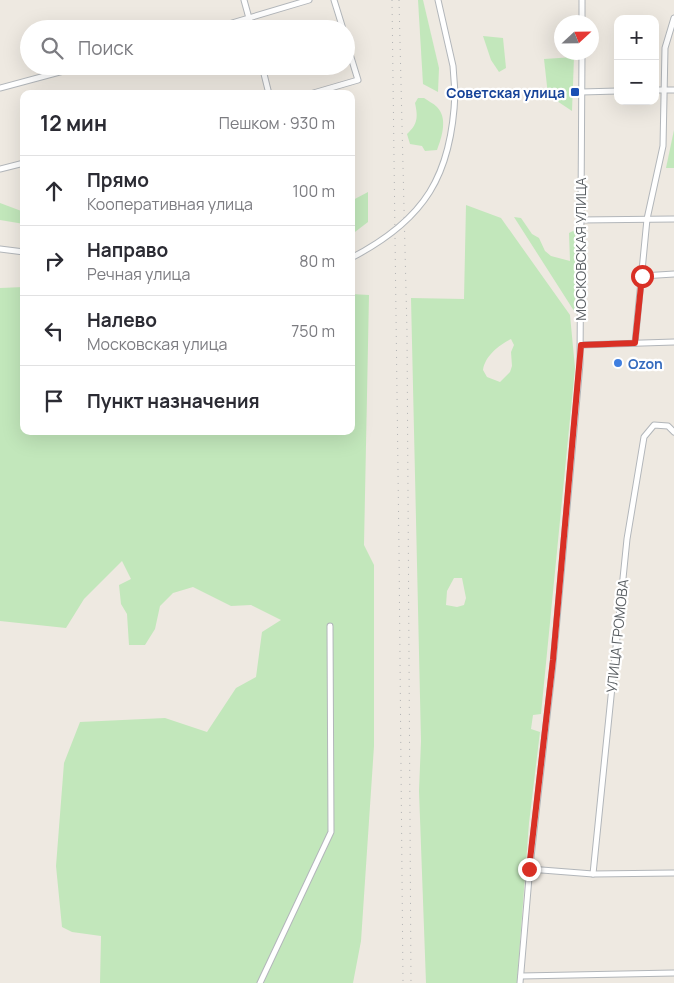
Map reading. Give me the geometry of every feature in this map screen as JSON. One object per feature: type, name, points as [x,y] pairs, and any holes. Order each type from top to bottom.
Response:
[{"type":"street","points":[[244,0],[249,18]]},
{"type":"street","points":[[242,20],[309,0]]},
{"type":"street","points":[[334,0],[340,20]]},
{"type":"street","points":[[355,256],[394,232],[411,218],[425,200],[447,152],[454,124],[455,93],[453,66],[438,0]]},
{"type":"street","points":[[582,0],[582,15]]},
{"type":"street","points":[[635,343],[647,219],[663,146],[664,48],[674,18]]},
{"type":"street","name":"МОСКОВСКАЯ УЛИЦА","points":[[520,983],[529,869],[553,660],[581,345],[582,60]]},
{"type":"street","points":[[324,90],[358,80],[355,70]]},
{"type":"street","points":[[0,88],[48,75]]},
{"type":"street","points":[[264,75],[268,90]]},
{"type":"street","points":[[659,90],[674,90]]},
{"type":"street","points":[[581,92],[614,91]]},
{"type":"street","points":[[0,169],[20,164]]},
{"type":"street","points":[[580,220],[674,219]]},
{"type":"street","points":[[0,249],[20,252]]},
{"type":"street","points":[[642,276],[674,274]]},
{"type":"street","points":[[581,345],[674,342]]},
{"type":"street","name":"УЛИЦА ГРОМОВА","points":[[593,874],[627,539],[644,437],[654,425],[668,426],[674,432]]},
{"type":"street","points":[[260,983],[331,832],[330,626]]},
{"type":"street","points":[[529,869],[593,874],[674,873]]},
{"type":"street","points":[[521,976],[674,973]]},
{"type":"green space","points":[[418,0],[423,0],[439,68],[438,92],[423,84]]},
{"type":"green space","points":[[483,36],[503,38],[506,68],[499,72],[491,60]]},
{"type":"green space","points":[[544,59],[574,60],[572,111],[548,95]]},
{"type":"green space","points":[[418,98],[424,98],[434,104],[440,111],[443,122],[442,134],[437,150],[425,151],[422,146],[410,144],[407,134],[416,120],[415,103]]},
{"type":"green space","points":[[674,130],[674,168],[666,168]]},
{"type":"green space","points":[[368,192],[368,222],[355,232],[355,199]]},
{"type":"green space","points":[[0,203],[20,210],[20,223],[0,220]]},
{"type":"green space","points":[[466,205],[501,218],[570,315],[575,368],[541,714],[533,715],[531,729],[540,732],[529,823],[517,983],[426,983],[419,791],[421,741],[411,298],[464,299]],"holes":[[[511,339],[514,345],[511,352],[512,366],[510,372],[500,382],[487,377],[483,370],[487,360],[497,348]],[[454,578],[462,578],[466,598],[464,605],[457,607],[446,605],[447,591]]]},
{"type":"green space","points":[[514,217],[521,218],[532,234],[539,238],[545,251],[551,256],[570,261],[569,233],[575,230],[576,314]]},
{"type":"green space","points":[[20,287],[20,435],[355,435],[355,294],[369,295],[364,545],[374,565],[374,746],[361,941],[353,983],[100,983],[101,936],[72,932],[62,927],[56,866],[64,763],[80,722],[165,718],[207,732],[236,688],[256,677],[262,632],[281,620],[251,605],[231,606],[193,587],[173,593],[160,606],[155,629],[145,645],[129,645],[127,614],[121,604],[119,585],[131,579],[122,561],[84,599],[66,628],[0,621],[0,288]]},
{"type":"railway","points":[[392,0],[403,983]]},
{"type":"railway","points":[[399,0],[407,332],[411,983]]},
{"type":"place","name":"Советская улица","points":[[575,92]]},
{"type":"place","name":"Ozon","points":[[618,363]]},
{"type":"route","points":[[529,869],[553,660],[563,530],[581,345],[635,343],[642,276]]}]
